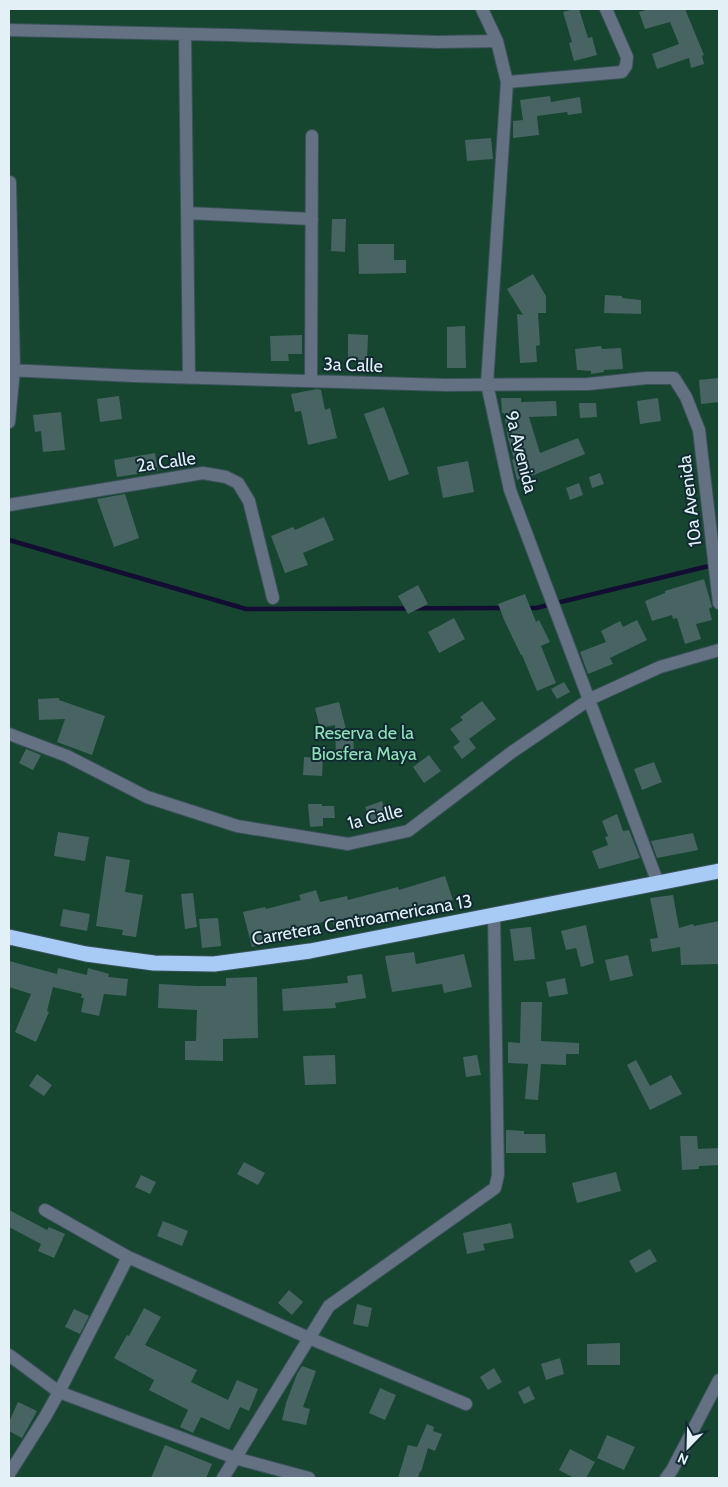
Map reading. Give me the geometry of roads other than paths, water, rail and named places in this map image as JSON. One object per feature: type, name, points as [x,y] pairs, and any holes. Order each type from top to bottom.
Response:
[{"type":"highway","name":"Carretera Centroamericana 13","points":[[9,937],[86,954],[144,962],[214,964],[310,951],[719,871]]},
{"type":"street","name":"9a Avenida","points":[[482,9],[497,41],[508,82],[488,384],[510,490],[658,883]]},
{"type":"street","points":[[508,82],[622,72],[626,66],[627,57],[606,9]]},
{"type":"street","points":[[9,30],[438,42],[497,41]]},
{"type":"street","points":[[185,34],[189,378]]},
{"type":"street","points":[[311,381],[312,136]]},
{"type":"street","points":[[9,422],[11,370],[10,182]]},
{"type":"street","points":[[187,213],[312,219]]},
{"type":"street","name":"3a Calle","points":[[11,370],[189,378],[446,385],[588,384],[646,378],[674,378],[686,397]]},
{"type":"street","name":"10a Avenida","points":[[686,397],[699,430],[713,500],[719,603]]},
{"type":"street","name":"2a Calle","points":[[9,505],[203,473],[226,477],[238,483],[249,501],[273,598]]},
{"type":"street","name":"1a Calle","points":[[9,734],[67,756],[147,798],[237,826],[348,844],[408,831],[512,752],[590,699],[660,667],[719,650]]},
{"type":"street","points":[[223,1478],[329,1306],[495,1188],[498,1175],[494,915]]},
{"type":"street","points":[[45,1210],[128,1257],[309,1338],[466,1404]]},
{"type":"street","points":[[9,1474],[60,1392],[128,1257]]},
{"type":"street","points":[[9,1355],[60,1392],[235,1458],[309,1478]]},
{"type":"street","points":[[666,1478],[719,1380]]},
{"type":"waterway","points":[[9,540],[246,609],[506,608]]},
{"type":"waterway","points":[[526,608],[536,608],[713,565]]},
{"type":"park label","name":"Reserva de la Biosfera Maya","points":[[364,743]]}]
